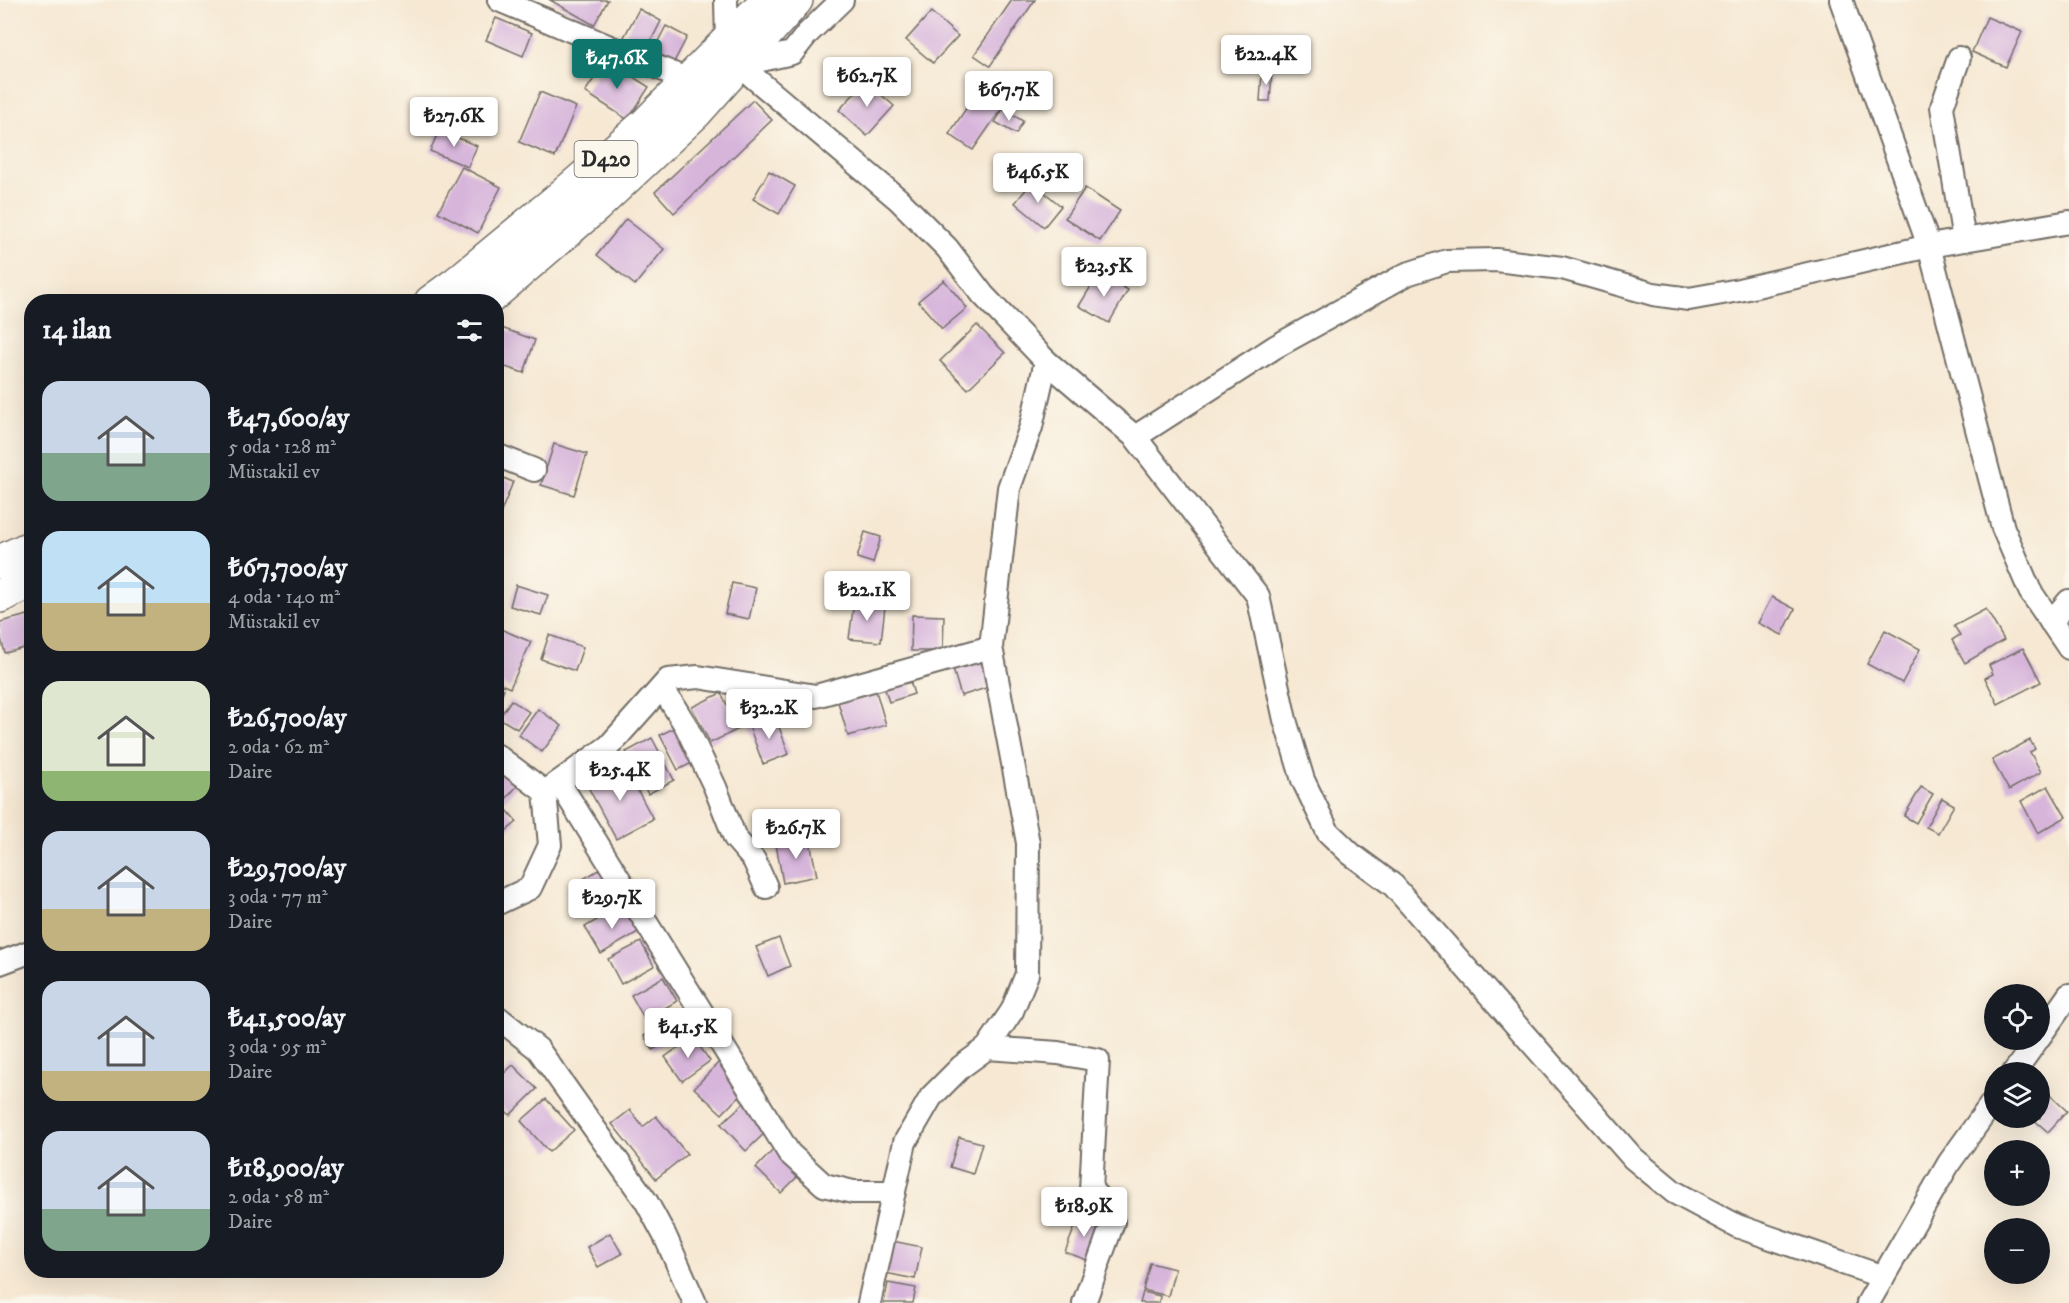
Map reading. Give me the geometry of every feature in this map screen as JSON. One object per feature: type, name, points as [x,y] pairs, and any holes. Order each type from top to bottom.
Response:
[{"type":"highway","name":"D420","points":[[493,294],[605,198],[695,113],[768,0]]},
{"type":"highway","name":"D420","points":[[443,294],[561,198],[646,124],[690,81],[733,54],[796,0]]},
{"type":"highway","points":[[0,562],[24,551]]},
{"type":"highway","points":[[0,596],[24,584]]},
{"type":"street","points":[[499,0],[690,81]]},
{"type":"street","points":[[726,0],[733,54],[898,199],[947,248],[983,295],[1046,361],[1135,437],[1258,596],[1285,720],[1303,780],[1328,832],[1351,854],[1393,885],[1633,1158],[1674,1192],[1737,1226],[1883,1277]]},
{"type":"street","points":[[733,54],[792,53],[807,34],[842,0]]},
{"type":"street","points":[[1841,0],[1929,246],[2003,528],[2030,591],[2069,648]]},
{"type":"street","points":[[1959,58],[1942,106],[1964,240]]},
{"type":"street","points":[[1135,437],[1275,347],[1407,274],[1447,261],[1496,260],[1562,268],[1653,294],[1689,298],[1739,290],[1929,246],[2069,222]]},
{"type":"street","points":[[869,1303],[905,1142],[931,1097],[961,1067],[987,1048],[1012,1011],[1027,974],[1028,843],[991,648],[1009,488],[1031,428],[1046,361]]},
{"type":"street","points":[[504,458],[534,470]]},
{"type":"street","points":[[2051,622],[2069,601]]},
{"type":"street","points":[[552,787],[609,746],[668,680],[698,677],[816,696],[991,648]]},
{"type":"street","points":[[662,687],[686,726],[735,838],[754,860],[766,887]]},
{"type":"street","points":[[504,760],[552,787],[789,1153],[824,1185],[853,1192],[894,1192]]},
{"type":"street","points":[[504,900],[530,888],[550,845],[552,787]]},
{"type":"street","points":[[0,963],[24,954]]},
{"type":"street","points":[[2050,1022],[2069,995]]},
{"type":"street","points":[[504,1022],[537,1049],[646,1201],[665,1236],[695,1303]]},
{"type":"street","points":[[987,1048],[1058,1053],[1098,1060],[1091,1190],[1108,1207],[1113,1222],[1084,1303]]},
{"type":"street","points":[[1868,1303],[1949,1163],[1984,1114]]},
{"type":"building","points":[[550,0],[608,0],[594,25]]},
{"type":"building","points":[[1012,0],[1035,0],[990,66],[974,55]]},
{"type":"building","points":[[639,9],[661,21],[646,51],[623,39]]},
{"type":"building","points":[[931,12],[958,36],[933,63],[906,40]]},
{"type":"building","points":[[1987,17],[2022,32],[2006,67],[1972,52]]},
{"type":"building","points":[[496,18],[532,33],[523,56],[486,40]]},
{"type":"building","points":[[666,26],[687,37],[674,62],[653,51]]},
{"type":"building","points":[[606,60],[649,87],[628,120],[585,92]]},
{"type":"building","points":[[1262,72],[1272,72],[1270,101],[1260,101]]},
{"type":"building","points":[[866,81],[894,106],[867,136],[839,110]]},
{"type":"building","points":[[979,89],[1004,105],[973,150],[949,134]]},
{"type":"building","points":[[540,92],[576,107],[555,157],[519,142]]},
{"type":"building","points":[[753,100],[772,120],[674,213],[655,192]]},
{"type":"building","points":[[1003,109],[1023,121],[1016,134],[995,122]]},
{"type":"building","points":[[439,130],[477,146],[468,167],[430,151]]},
{"type":"building","points":[[462,167],[501,187],[478,233],[438,212]]},
{"type":"building","points":[[769,171],[795,186],[779,214],[753,199]]},
{"type":"building","points":[[1032,182],[1061,206],[1044,227],[1015,203]]},
{"type":"building","points":[[1085,188],[1120,211],[1100,241],[1065,218]]},
{"type":"building","points":[[626,219],[664,249],[635,285],[597,255]]},
{"type":"building","points":[[1099,273],[1128,290],[1109,323],[1079,306]]},
{"type":"building","points":[[944,280],[967,308],[942,329],[918,301]]},
{"type":"building","points":[[977,325],[1005,353],[968,389],[940,361]]},
{"type":"building","points":[[504,329],[535,340],[524,373],[504,367]]},
{"type":"building","points":[[554,444],[587,454],[574,495],[541,485]]},
{"type":"building","points":[[504,478],[513,482],[504,504]]},
{"type":"building","points":[[865,532],[881,537],[873,563],[857,558]]},
{"type":"building","points":[[732,583],[756,588],[749,619],[725,614]]},
{"type":"building","points":[[516,585],[548,595],[541,615],[510,606]]},
{"type":"building","points":[[1772,597],[1795,609],[1782,635],[1758,623]]},
{"type":"building","points":[[854,602],[885,606],[881,642],[849,639]]},
{"type":"building","points":[[1986,609],[2004,640],[1965,663],[1952,640],[1960,635],[1954,626]]},
{"type":"building","points":[[912,615],[944,616],[943,651],[911,651]]},
{"type":"building","points":[[24,616],[24,648],[5,653],[0,635],[0,622]]},
{"type":"building","points":[[504,630],[531,642],[510,688],[504,685]]},
{"type":"building","points":[[1885,630],[1920,649],[1902,683],[1867,664]]},
{"type":"building","points":[[549,635],[583,647],[575,671],[541,659]]},
{"type":"building","points":[[2023,648],[2041,682],[1998,704],[1985,678],[1993,674],[1989,665]]},
{"type":"building","points":[[984,660],[992,686],[961,696],[953,669]]},
{"type":"building","points":[[909,678],[914,694],[889,702],[884,686]]},
{"type":"building","points":[[876,691],[886,725],[848,736],[838,702]]},
{"type":"building","points":[[721,693],[739,729],[710,743],[692,707]]},
{"type":"building","points":[[511,700],[529,712],[517,729],[504,721],[504,710]]},
{"type":"building","points":[[538,709],[562,726],[542,752],[519,735]]},
{"type":"building","points":[[775,716],[789,754],[763,764],[749,726]]},
{"type":"building","points":[[678,726],[696,761],[678,770],[660,735]]},
{"type":"building","points":[[652,738],[674,780],[648,794],[626,752]]},
{"type":"building","points":[[2030,740],[2035,749],[2030,752],[2041,772],[2009,790],[1992,760]]},
{"type":"building","points":[[624,765],[653,819],[616,839],[587,785]]},
{"type":"building","points":[[504,776],[517,786],[504,799]]},
{"type":"building","points":[[2048,786],[2066,817],[2038,833],[2021,801]]},
{"type":"building","points":[[1921,787],[1933,794],[1916,823],[1904,816]]},
{"type":"building","points":[[1942,798],[1954,805],[1938,833],[1926,827]]},
{"type":"building","points":[[504,807],[517,822],[504,833]]},
{"type":"building","points":[[809,837],[817,876],[783,883],[776,844]]},
{"type":"building","points":[[600,869],[617,898],[590,914],[573,885]]},
{"type":"building","points":[[622,905],[638,932],[601,954],[585,927]]},
{"type":"building","points":[[779,938],[790,966],[768,976],[756,947]]},
{"type":"building","points":[[641,942],[654,966],[621,984],[608,959]]},
{"type":"building","points":[[663,977],[677,1001],[645,1020],[631,995]]},
{"type":"building","points":[[679,1014],[688,1027],[653,1050],[644,1036]]},
{"type":"building","points":[[693,1037],[710,1061],[682,1081],[665,1057]]},
{"type":"building","points":[[722,1059],[750,1085],[722,1114],[694,1088]]},
{"type":"building","points":[[513,1065],[537,1089],[510,1115],[504,1109],[504,1073]]},
{"type":"building","points":[[2050,1095],[2067,1111],[2048,1132],[2043,1128],[2050,1128]]},
{"type":"building","points":[[546,1099],[574,1130],[549,1152],[521,1121]]},
{"type":"building","points":[[746,1101],[771,1127],[746,1151],[721,1124]]},
{"type":"building","points":[[630,1110],[643,1127],[656,1116],[687,1154],[656,1179],[612,1124]]},
{"type":"building","points":[[959,1137],[982,1143],[973,1174],[950,1167]]},
{"type":"building","points":[[775,1148],[801,1173],[781,1193],[756,1168]]},
{"type":"building","points":[[1079,1216],[1104,1225],[1090,1261],[1065,1252]]},
{"type":"building","points":[[610,1233],[622,1254],[598,1267],[587,1247]]},
{"type":"building","points":[[892,1241],[922,1247],[915,1279],[885,1273]]},
{"type":"building","points":[[1150,1263],[1175,1269],[1168,1296],[1143,1290]]},
{"type":"building","points":[[888,1283],[916,1288],[913,1303],[884,1303]]},
{"type":"building","points":[[1143,1292],[1160,1296],[1159,1303],[1140,1303]]}]
